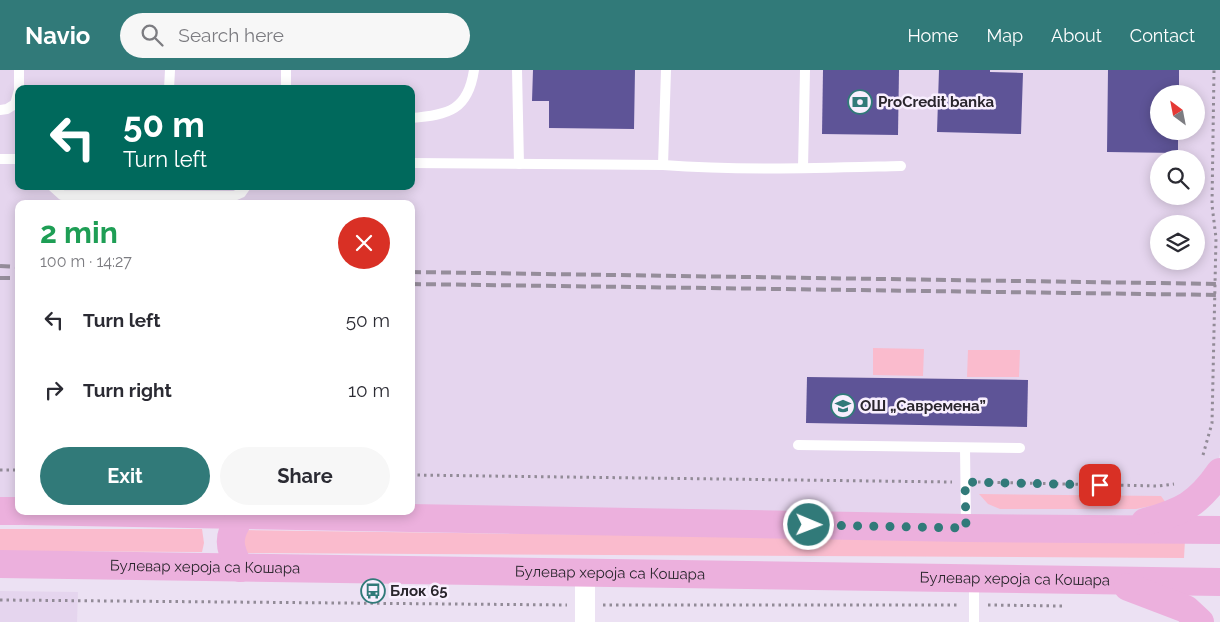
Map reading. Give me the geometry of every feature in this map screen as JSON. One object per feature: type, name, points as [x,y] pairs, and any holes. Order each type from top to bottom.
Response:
[{"type":"main road","points":[[1119,529],[1165,517],[1187,507],[1193,487],[1209,488],[1211,466]]},
{"type":"main road","points":[[0,511],[15,511]]},
{"type":"main road","points":[[206,567],[210,558],[213,540],[206,515],[966,528],[1220,530]]},
{"type":"main road","points":[[240,568],[231,550],[230,542],[234,526],[241,516]]},
{"type":"main road","name":"Булевар хероја са Кошара","points":[[0,564],[1220,582]]},
{"type":"main road","points":[[1105,579],[1150,594],[1186,609],[1200,622]]},
{"type":"street","points":[[585,572],[585,613]]},
{"type":"lane","points":[[19,70],[19,85]]},
{"type":"lane","points":[[169,85],[170,70]]},
{"type":"lane","points":[[286,70],[286,85]]},
{"type":"lane","points":[[415,118],[431,117],[450,111],[462,102],[472,87],[474,70]]},
{"type":"lane","points":[[517,70],[519,164]]},
{"type":"lane","points":[[663,165],[666,70]]},
{"type":"lane","points":[[803,168],[806,70]]},
{"type":"lane","points":[[0,110],[8,109],[15,105]]},
{"type":"lane","points":[[0,159],[15,159]]},
{"type":"lane","points":[[415,163],[803,168],[901,166]]},
{"type":"lane","points":[[56,190],[62,195],[234,196],[242,193],[244,190]]},
{"type":"lane","points":[[798,445],[1020,448]]},
{"type":"lane","points":[[965,448],[966,528]]},
{"type":"lane","points":[[974,578],[974,622]]},
{"type":"path","points":[[1211,466],[1216,238],[1212,205],[1214,70]]},
{"type":"path","points":[[0,470],[15,470]]},
{"type":"path","points":[[415,475],[1158,486],[1175,484],[1193,487]]},
{"type":"path","points":[[0,600],[585,613],[974,605],[1063,606]]},
{"type":"shaded area","points":[[0,70],[1220,70],[1220,454],[1215,471],[1176,522],[415,511],[415,200],[15,200],[15,511],[0,511]]},
{"type":"shaded area","points":[[873,348],[924,349],[923,376],[873,375]]},
{"type":"shaded area","points":[[968,350],[1020,350],[1019,377],[967,377]]},
{"type":"shaded area","points":[[979,494],[1161,496],[1166,503],[1136,509],[1000,509],[988,504]]},
{"type":"shaded area","points":[[0,529],[202,529],[204,543],[202,552],[0,551]]},
{"type":"shaded area","points":[[243,530],[1185,540],[1184,558],[243,553]]},
{"type":"shaded area","points":[[0,591],[78,592],[77,622],[0,622]]},
{"type":"building","points":[[533,70],[635,70],[634,129],[549,128],[549,101],[532,101]]},
{"type":"building","name":"ProCredit banka","points":[[823,70],[899,70],[898,135],[822,134]]},
{"type":"building","points":[[939,70],[990,70],[990,72],[1023,73],[1021,134],[937,132]]},
{"type":"building","points":[[1108,70],[1179,70],[1179,85],[1150,85],[1150,140],[1178,140],[1178,150],[1150,150],[1150,153],[1107,152]]},
{"type":"building","points":[[807,377],[1028,380],[1027,427],[806,423]]},
{"type":"railway","points":[[0,266],[15,267]]},
{"type":"railway","points":[[415,272],[1220,284]]},
{"type":"railway","points":[[0,278],[15,278]]},
{"type":"railway","points":[[415,284],[1220,295]]},
{"type":"place","name":"ProCredit banka","points":[[860,102]]},
{"type":"place","name":"ОШ „Савремена”","points":[[843,406]]},
{"type":"place","name":"Блок 65","points":[[373,591]]},
{"type":"route","points":[[809,525],[966,528],[965,482],[1100,485]]}]
